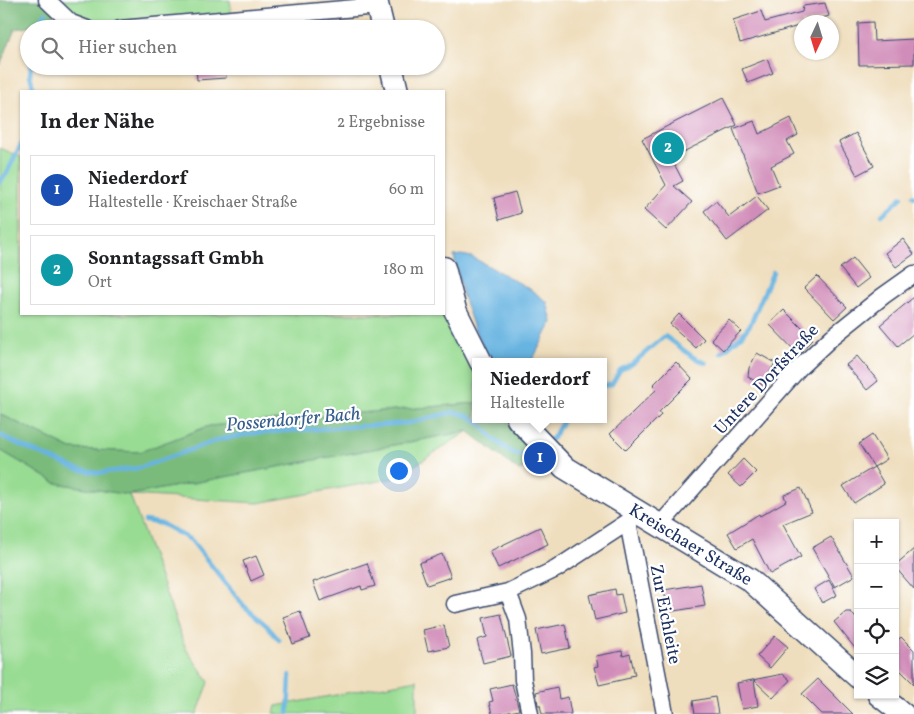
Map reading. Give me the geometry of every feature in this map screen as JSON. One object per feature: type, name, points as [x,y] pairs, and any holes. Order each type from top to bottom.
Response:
[{"type":"main road","points":[[377,3],[381,20]]},
{"type":"main road","points":[[393,75],[397,90]]},
{"type":"main road","points":[[445,272],[455,310],[479,358]]},
{"type":"main road","name":"Kreischaer Straße","points":[[522,423],[564,467],[634,518],[660,525],[750,580],[854,673]]},
{"type":"street","points":[[47,0],[68,20]]},
{"type":"street","points":[[209,20],[377,3]]},
{"type":"street","name":"Untere Dorfstraße","points":[[660,525],[800,367],[832,337],[914,274]]},
{"type":"street","points":[[455,604],[508,592],[556,569],[634,518]]},
{"type":"street","name":"Zur Eichleite","points":[[634,518],[665,714]]},
{"type":"street","points":[[508,592],[518,619],[523,680],[530,714]]},
{"type":"green space","points":[[0,0],[41,0],[54,13],[49,20],[20,20],[20,28],[15,29],[0,65]]},
{"type":"green space","points":[[56,0],[230,0],[231,14],[163,20],[88,20],[77,17]]},
{"type":"green space","points":[[0,148],[20,157],[20,315],[445,315],[445,271],[475,358],[472,358],[472,403],[209,426],[140,452],[71,449],[0,414]]},
{"type":"green space","points":[[472,403],[472,423],[510,423],[540,457],[519,471],[468,431],[129,495],[56,483],[0,450],[0,414],[71,449],[140,452],[209,426]]},
{"type":"green space","points":[[468,431],[395,478],[258,503],[130,495],[186,649],[209,682],[197,714],[0,714],[0,450],[56,483],[129,495]]},
{"type":"green space","points":[[417,680],[417,714],[274,714],[276,706]]},
{"type":"water","points":[[454,256],[472,257],[530,289],[547,302],[552,322],[534,358],[489,358],[474,328],[463,296]]},
{"type":"building","points":[[825,3],[829,15],[794,15],[794,27],[740,43],[733,20],[761,11],[765,22],[802,12],[803,6]]},
{"type":"building","points":[[873,22],[874,41],[914,39],[914,64],[859,65],[858,23]]},
{"type":"building","points":[[767,59],[773,73],[748,83],[742,69]]},
{"type":"building","points":[[197,75],[226,75],[226,78],[197,80]]},
{"type":"building","points":[[723,98],[737,125],[671,158],[683,181],[674,186],[692,202],[666,230],[644,210],[666,185],[642,139]]},
{"type":"building","points":[[791,118],[798,135],[787,141],[794,154],[771,166],[779,185],[758,193],[733,129],[754,121],[759,134]]},
{"type":"building","points":[[856,133],[874,166],[857,175],[839,142]]},
{"type":"building","points":[[515,192],[521,213],[499,220],[494,198]]},
{"type":"building","points":[[757,196],[768,210],[727,241],[704,211],[716,201],[729,217]]},
{"type":"building","points":[[903,239],[914,254],[896,267],[885,253]]},
{"type":"building","points":[[853,258],[869,278],[856,288],[840,268]]},
{"type":"building","points":[[817,276],[847,307],[834,319],[804,288]]},
{"type":"building","points":[[914,297],[914,333],[898,346],[880,325]]},
{"type":"building","points":[[784,310],[813,339],[798,354],[769,324]]},
{"type":"building","points":[[679,314],[704,339],[696,348],[670,324]]},
{"type":"building","points":[[729,320],[741,331],[723,350],[711,339]]},
{"type":"building","points":[[757,353],[775,363],[763,385],[748,377],[749,368]]},
{"type":"building","points":[[857,356],[878,381],[867,390],[846,365]]},
{"type":"building","points":[[676,362],[692,379],[659,412],[661,415],[626,450],[610,434],[657,389],[653,385]]},
{"type":"building","points":[[872,435],[887,459],[874,467],[859,444]]},
{"type":"building","points":[[743,459],[756,472],[741,487],[728,475]]},
{"type":"building","points":[[874,467],[884,484],[854,503],[843,486]]},
{"type":"building","points":[[801,488],[812,512],[783,524],[801,557],[770,574],[752,539],[737,548],[728,533],[759,514],[760,516],[786,501],[784,495]]},
{"type":"building","points":[[540,527],[548,544],[498,568],[490,551]]},
{"type":"building","points":[[831,537],[854,576],[835,587],[812,548]]},
{"type":"building","points":[[914,549],[914,589],[899,572],[899,562]]},
{"type":"building","points":[[442,554],[451,577],[427,585],[419,563]]},
{"type":"building","points":[[256,556],[264,575],[251,581],[243,561]]},
{"type":"building","points":[[367,563],[375,586],[362,590],[361,586],[320,601],[313,582]]},
{"type":"building","points":[[829,580],[837,595],[822,603],[814,589]]},
{"type":"building","points":[[701,584],[705,606],[668,612],[664,590]]},
{"type":"building","points":[[615,589],[616,595],[621,594],[625,613],[595,620],[589,595]]},
{"type":"building","points":[[300,611],[310,638],[293,644],[283,617]]},
{"type":"building","points":[[846,612],[851,612],[854,616],[854,647],[834,622]]},
{"type":"building","points":[[501,614],[511,656],[483,663],[477,640],[487,637],[483,618]]},
{"type":"building","points":[[565,624],[570,648],[541,654],[536,630]]},
{"type":"building","points":[[444,625],[449,647],[428,651],[423,630]]},
{"type":"building","points":[[775,636],[788,647],[770,668],[757,656]]},
{"type":"building","points":[[901,637],[914,650],[914,684],[899,669],[899,639]]},
{"type":"building","points":[[622,651],[623,656],[630,654],[635,675],[630,676],[630,678],[599,685],[594,667],[598,666],[596,656]]},
{"type":"building","points":[[783,674],[790,680],[773,698],[754,680],[758,706],[742,709],[737,683]]},
{"type":"building","points":[[818,679],[853,714],[822,714],[802,694]]},
{"type":"building","points":[[512,684],[519,710],[492,714],[489,702],[493,701],[490,689]]},
{"type":"building","points":[[557,687],[559,699],[568,697],[571,714],[542,714],[536,692]]},
{"type":"building","points":[[715,697],[718,714],[695,714],[693,701]]},
{"type":"waterway","points":[[40,20],[46,13]]},
{"type":"waterway","points":[[30,75],[34,90]]},
{"type":"waterway","points":[[0,182],[7,173],[20,146]]},
{"type":"waterway","name":"Possendorfer Bach","points":[[882,215],[902,197]]},
{"type":"waterway","name":"Possendorfer Bach","points":[[721,353],[741,336],[750,325],[773,272]]},
{"type":"waterway","name":"Possendorfer Bach","points":[[607,385],[612,384],[620,370],[632,364],[665,336],[693,357],[706,363]]},
{"type":"waterway","name":"Possendorfer Bach","points":[[0,435],[77,469],[99,473],[139,468],[221,439],[256,433],[409,423],[453,412],[472,418]]},
{"type":"waterway","name":"Possendorfer Bach","points":[[479,423],[495,440],[512,453],[526,454]]},
{"type":"waterway","name":"Possendorfer Bach","points":[[548,441],[553,438],[562,423]]},
{"type":"waterway","points":[[145,521],[162,524],[191,540],[244,606],[266,625],[279,640]]},
{"type":"waterway","points":[[288,714],[290,675]]},
{"type":"place","name":"Sonntagssaft Gmbh","points":[[668,148]]},
{"type":"place","name":"Niederdorf","points":[[540,458]]}]
